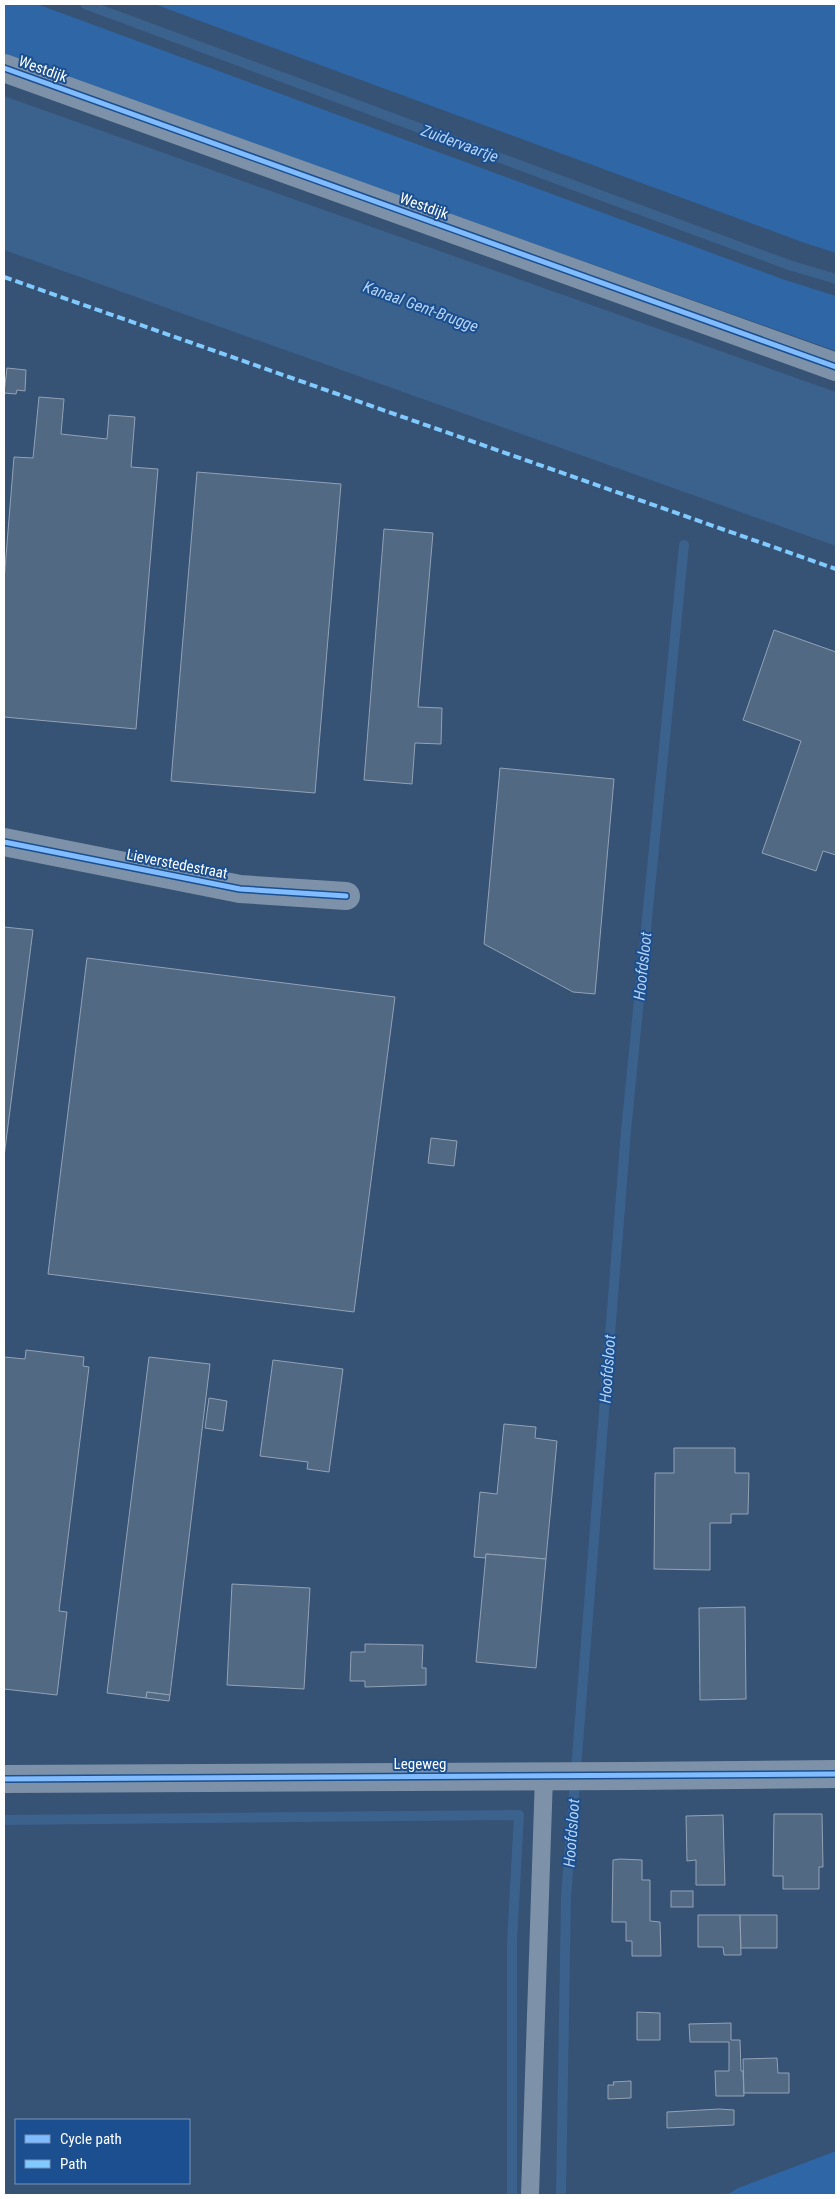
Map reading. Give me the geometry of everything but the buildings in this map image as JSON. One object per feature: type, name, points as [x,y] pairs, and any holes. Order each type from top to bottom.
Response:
[{"type":"street","name":"Westdijk","points":[[4,68],[836,366]]},
{"type":"street","name":"Lieverstedestraat","points":[[4,842],[240,890],[346,896]]},
{"type":"street","name":"Legeweg","points":[[4,1780],[836,1774]]},
{"type":"lane","points":[[530,2195],[544,1776]]},
{"type":"shaded area","points":[[4,4],[37,4],[785,280],[836,296],[836,351],[4,55]]},
{"type":"shaded area","points":[[154,4],[836,4],[836,253],[802,242]]},
{"type":"shaded area","points":[[836,2151],[836,2195],[727,2195],[738,2188]]},
{"type":"water","name":"Kanaal Gent-Brugge","points":[[4,96],[836,392],[836,546],[4,250]]},
{"type":"waterway","name":"Zuidervaartje","points":[[85,4],[789,265],[836,279]]},
{"type":"waterway","name":"Hoofdsloot","points":[[561,2195],[566,1897],[626,1131],[684,545]]},
{"type":"waterway","points":[[4,1820],[519,1815],[512,1941],[512,2195]]},
{"type":"marked path","points":[[4,277],[836,569]]},
{"type":"cycle path","points":[[4,68],[836,367]]},
{"type":"cycle path","points":[[4,842],[240,889],[346,896]]},
{"type":"cycle path","points":[[4,1779],[836,1774]]}]
